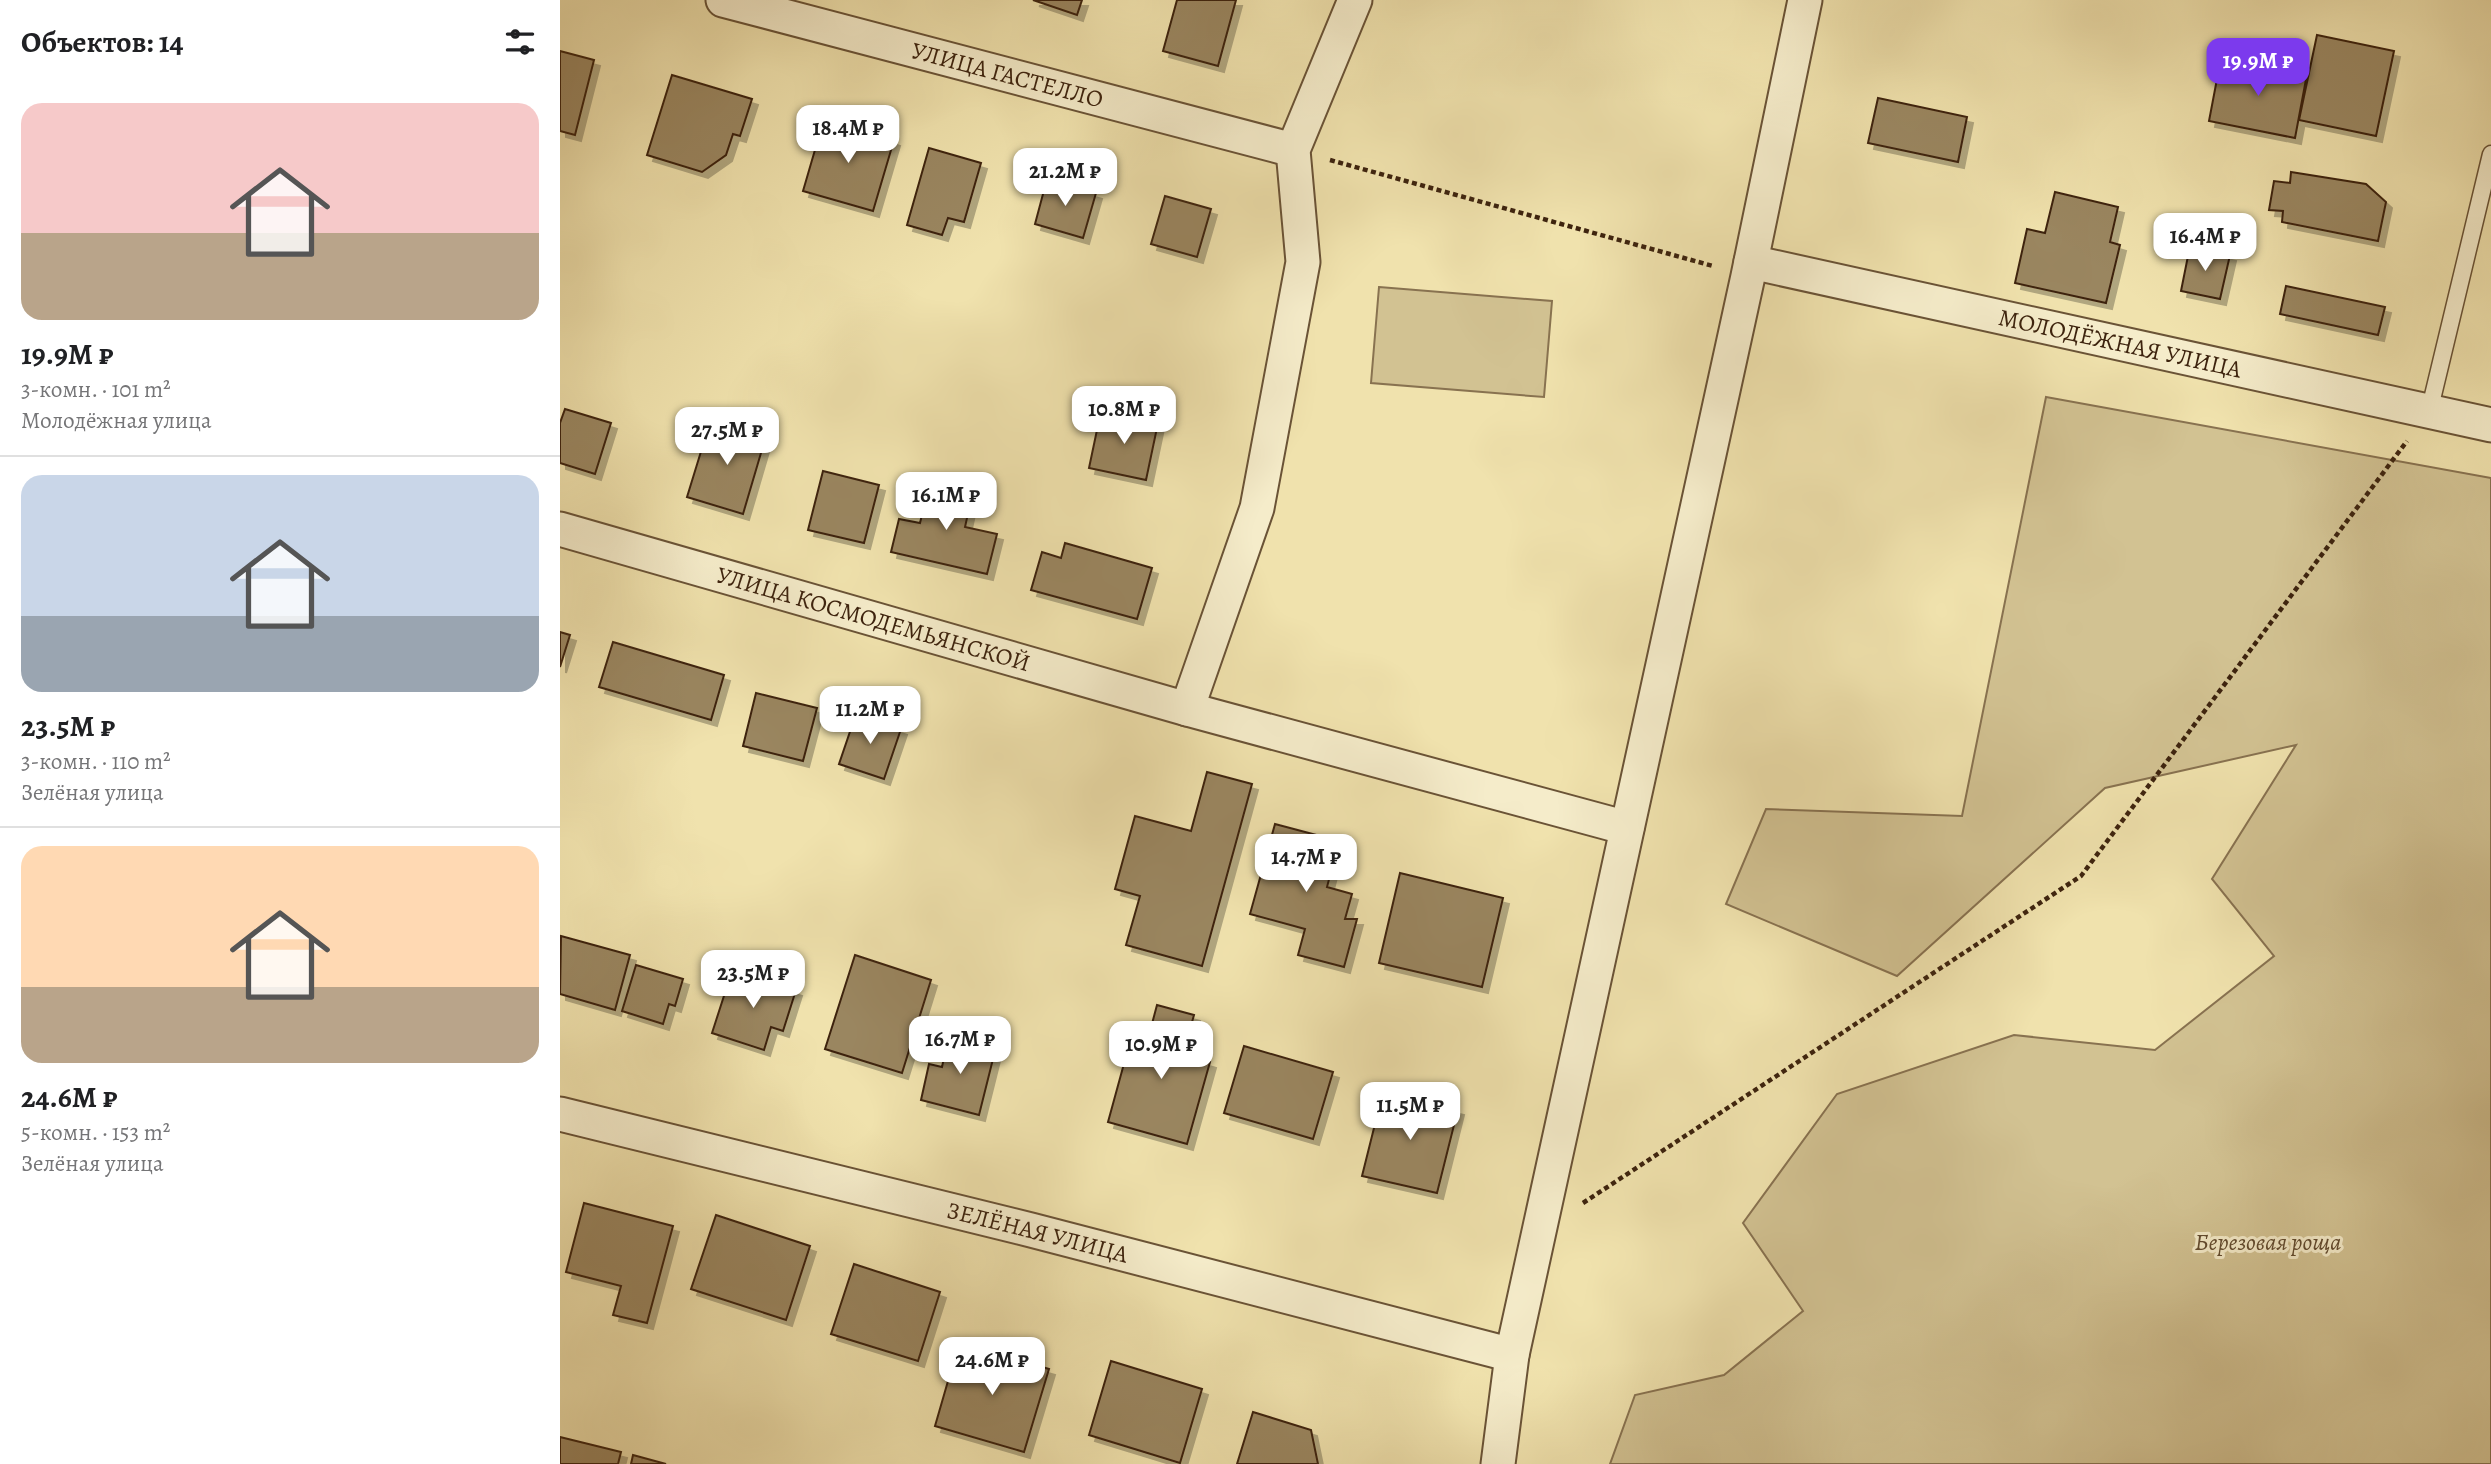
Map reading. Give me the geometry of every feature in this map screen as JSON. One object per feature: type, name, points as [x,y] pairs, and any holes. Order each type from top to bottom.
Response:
[{"type":"street","name":"УЛИЦА ГАСТЕЛЛО","points":[[723,0],[1293,150]]},
{"type":"street","points":[[1187,709],[1257,508],[1303,262],[1293,150],[1355,0]]},
{"type":"street","points":[[1498,1464],[1512,1354],[1749,269],[1805,0]]},
{"type":"street","name":"МОЛОДЁЖНАЯ УЛИЦА","points":[[1749,269],[2491,425]]},
{"type":"street","name":"УЛИЦА КОСМОДЕМЬЯНСКОЙ","points":[[560,529],[1187,709],[1627,828]]},
{"type":"street","name":"ЗЕЛЁНАЯ УЛИЦА","points":[[560,1114],[1031,1230],[1512,1354]]},
{"type":"lane","points":[[2429,412],[2491,154]]},
{"type":"path","points":[[1293,150],[1749,269]]},
{"type":"path","points":[[1539,1233],[2081,876],[2429,412]]},
{"type":"green space","points":[[1379,287],[1552,301],[1544,397],[1371,383]]},
{"type":"green space","name":"Березовая роща","points":[[2046,397],[2491,478],[2491,1464],[1610,1464],[1635,1395],[1724,1375],[1803,1311],[1743,1223],[1837,1094],[2014,1035],[2155,1050],[2274,956],[2212,879],[2296,745],[2105,788],[1897,976],[1726,904],[1766,809],[1962,816]]},
{"type":"building","points":[[1033,0],[1082,0],[1077,15]]},
{"type":"building","points":[[1177,0],[1236,0],[1218,66],[1163,51]]},
{"type":"building","points":[[2317,35],[2394,51],[2376,136],[2299,120]]},
{"type":"building","points":[[560,51],[594,60],[575,135],[560,131]]},
{"type":"building","points":[[2221,58],[2307,74],[2295,138],[2209,121]]},
{"type":"building","points":[[672,75],[752,99],[740,136],[733,134],[726,155],[702,172],[647,155]]},
{"type":"building","points":[[1878,98],[1967,117],[1958,162],[1868,143]]},
{"type":"building","points":[[824,119],[894,140],[873,211],[803,191]]},
{"type":"building","points":[[929,148],[981,163],[964,222],[948,218],[942,235],[907,225]]},
{"type":"building","points":[[2291,172],[2366,184],[2386,202],[2378,241],[2282,222],[2283,211],[2269,210],[2274,181],[2290,183]]},
{"type":"building","points":[[1047,179],[1096,193],[1083,238],[1035,224]]},
{"type":"building","points":[[2055,192],[2118,207],[2110,242],[2120,245],[2106,303],[2015,283],[2027,229],[2045,233]]},
{"type":"building","points":[[1165,196],[1211,209],[1197,257],[1151,244]]},
{"type":"building","points":[[2190,246],[2230,255],[2220,299],[2181,291]]},
{"type":"building","points":[[2286,286],[2385,307],[2378,335],[2280,314]]},
{"type":"building","points":[[565,409],[611,423],[595,474],[560,463],[560,423]]},
{"type":"building","points":[[1101,411],[1158,423],[1146,480],[1089,468]]},
{"type":"building","points":[[711,419],[766,436],[743,514],[687,497]]},
{"type":"building","points":[[823,471],[879,485],[864,543],[808,530]]},
{"type":"building","points":[[930,481],[973,491],[965,527],[997,534],[987,574],[891,552],[899,519],[920,523]]},
{"type":"building","points":[[1065,543],[1152,568],[1137,619],[1031,590],[1042,552],[1061,558]]},
{"type":"building","points":[[560,632],[570,635],[560,667]]},
{"type":"building","points":[[613,642],[724,675],[711,720],[599,687]]},
{"type":"building","points":[[756,693],[817,708],[803,761],[743,746]]},
{"type":"building","points":[[856,714],[901,729],[884,779],[839,764]]},
{"type":"building","points":[[1207,772],[1252,784],[1202,966],[1126,945],[1140,896],[1115,889],[1135,816],[1191,831]]},
{"type":"building","points":[[1275,824],[1339,841],[1327,887],[1352,894],[1345,919],[1357,919],[1344,967],[1298,955],[1305,929],[1250,914]]},
{"type":"building","points":[[1400,873],[1503,898],[1482,987],[1379,963]]},
{"type":"building","points":[[561,936],[630,955],[615,1010],[560,994]]},
{"type":"building","points":[[855,955],[931,980],[902,1073],[825,1049]]},
{"type":"building","points":[[636,965],[683,979],[675,1006],[669,1004],[663,1024],[622,1011]]},
{"type":"building","points":[[732,971],[796,990],[783,1031],[771,1027],[764,1050],[712,1033]]},
{"type":"building","points":[[1157,1005],[1194,1015],[1183,1054],[1210,1062],[1187,1144],[1108,1122],[1128,1049],[1144,1054]]},
{"type":"building","points":[[949,1035],[996,1047],[979,1115],[921,1100],[929,1064],[942,1067]]},
{"type":"building","points":[[1244,1046],[1333,1072],[1313,1139],[1224,1113]]},
{"type":"building","points":[[1383,1092],[1458,1109],[1437,1193],[1362,1176]]},
{"type":"building","points":[[584,1203],[673,1226],[647,1323],[613,1315],[621,1286],[566,1272]]},
{"type":"building","points":[[716,1215],[810,1246],[786,1320],[691,1289]]},
{"type":"building","points":[[854,1264],[940,1292],[918,1361],[831,1334]]},
{"type":"building","points":[[959,1343],[1049,1369],[1024,1452],[935,1426]]},
{"type":"building","points":[[1111,1361],[1202,1389],[1180,1463],[1089,1435]]},
{"type":"building","points":[[1253,1412],[1311,1430],[1318,1464],[1237,1464]]},
{"type":"building","points":[[560,1437],[621,1452],[618,1464],[560,1464]]},
{"type":"building","points":[[633,1455],[666,1464],[631,1464]]}]
